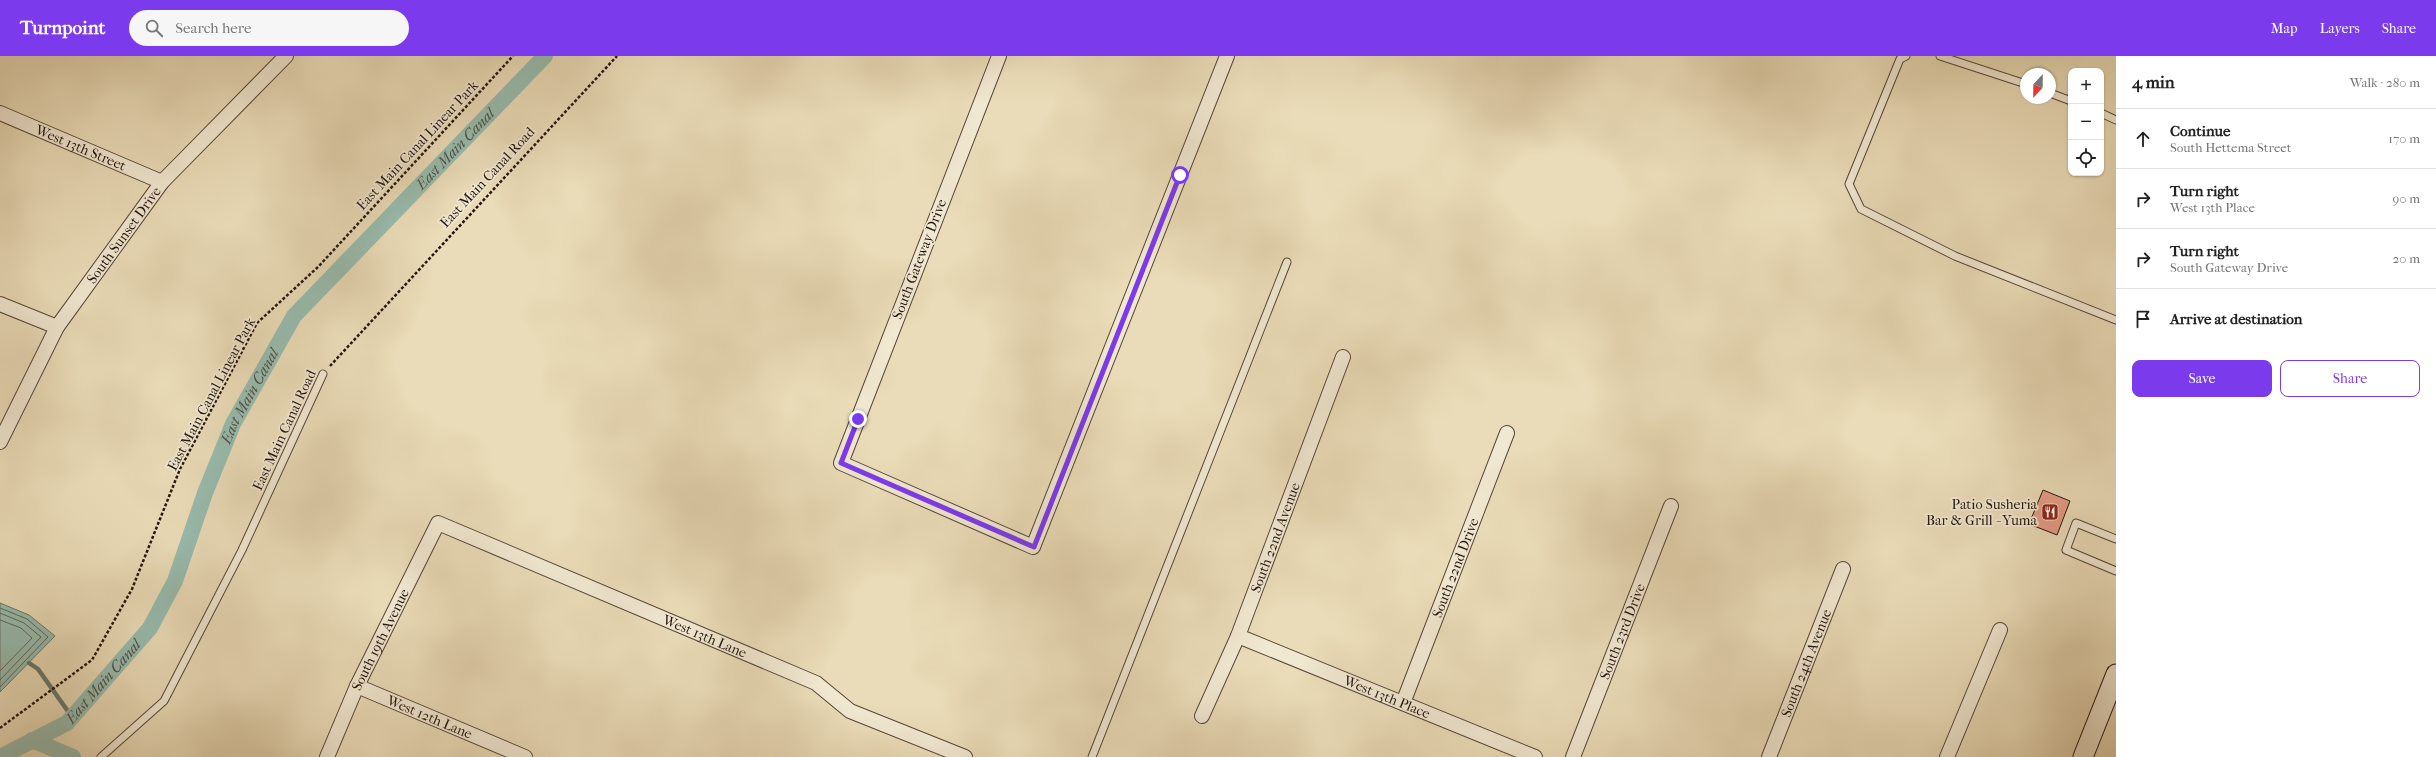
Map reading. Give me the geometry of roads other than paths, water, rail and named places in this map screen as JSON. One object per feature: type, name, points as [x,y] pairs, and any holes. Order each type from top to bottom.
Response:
[{"type":"main road","points":[[2083,757],[2116,674]]},
{"type":"street","name":"South Sunset Drive","points":[[0,442],[57,327],[162,182],[286,56]]},
{"type":"street","name":"South Gateway Drive","points":[[998,56],[841,463],[1034,547],[1226,56]]},
{"type":"street","name":"West 13th Street","points":[[0,113],[162,182]]},
{"type":"street","points":[[0,304],[57,327]]},
{"type":"street","name":"South 22nd Avenue","points":[[1202,716],[1238,636],[1343,357]]},
{"type":"street","name":"South 22nd Drive","points":[[1403,703],[1507,433]]},
{"type":"street","name":"South 23rd Drive","points":[[1573,757],[1671,506]]},
{"type":"street","name":"South 19th Avenue","points":[[327,757],[357,686],[438,523]]},
{"type":"street","name":"West 13th Lane","points":[[438,523],[816,683],[850,711],[965,757]]},
{"type":"street","name":"South 24th Avenue","points":[[1769,757],[1843,569]]},
{"type":"street","points":[[1947,757],[2000,630]]},
{"type":"street","name":"West 13th Place","points":[[1238,636],[1535,757]]},
{"type":"street","name":"West 12th Lane","points":[[357,686],[525,757]]},
{"type":"lane","points":[[1906,56],[1900,60],[1848,184],[1861,209],[1955,256],[2116,320]]},
{"type":"lane","points":[[1940,56],[2020,82]]},
{"type":"lane","points":[[2056,95],[2068,100]]},
{"type":"lane","points":[[2104,114],[2116,120]]},
{"type":"lane","points":[[1092,757],[1287,262]]},
{"type":"lane","name":"East Main Canal Road","points":[[101,757],[164,701],[242,550],[323,374]]},
{"type":"lane","points":[[2116,539],[2076,523],[2066,550],[2116,571]]},
{"type":"water","points":[[0,603],[29,615],[55,636],[0,692]]},
{"type":"waterway","name":"East Main Canal","points":[[0,757],[67,723],[150,628],[175,581],[205,493],[233,424],[294,316],[545,56]]},
{"type":"waterway","points":[[29,663],[38,669],[72,717]]},
{"type":"waterway","points":[[32,740],[73,757]]},
{"type":"place","name":"Patio Susheria Bar & Grill - Yuma","points":[[2050,512]]}]
